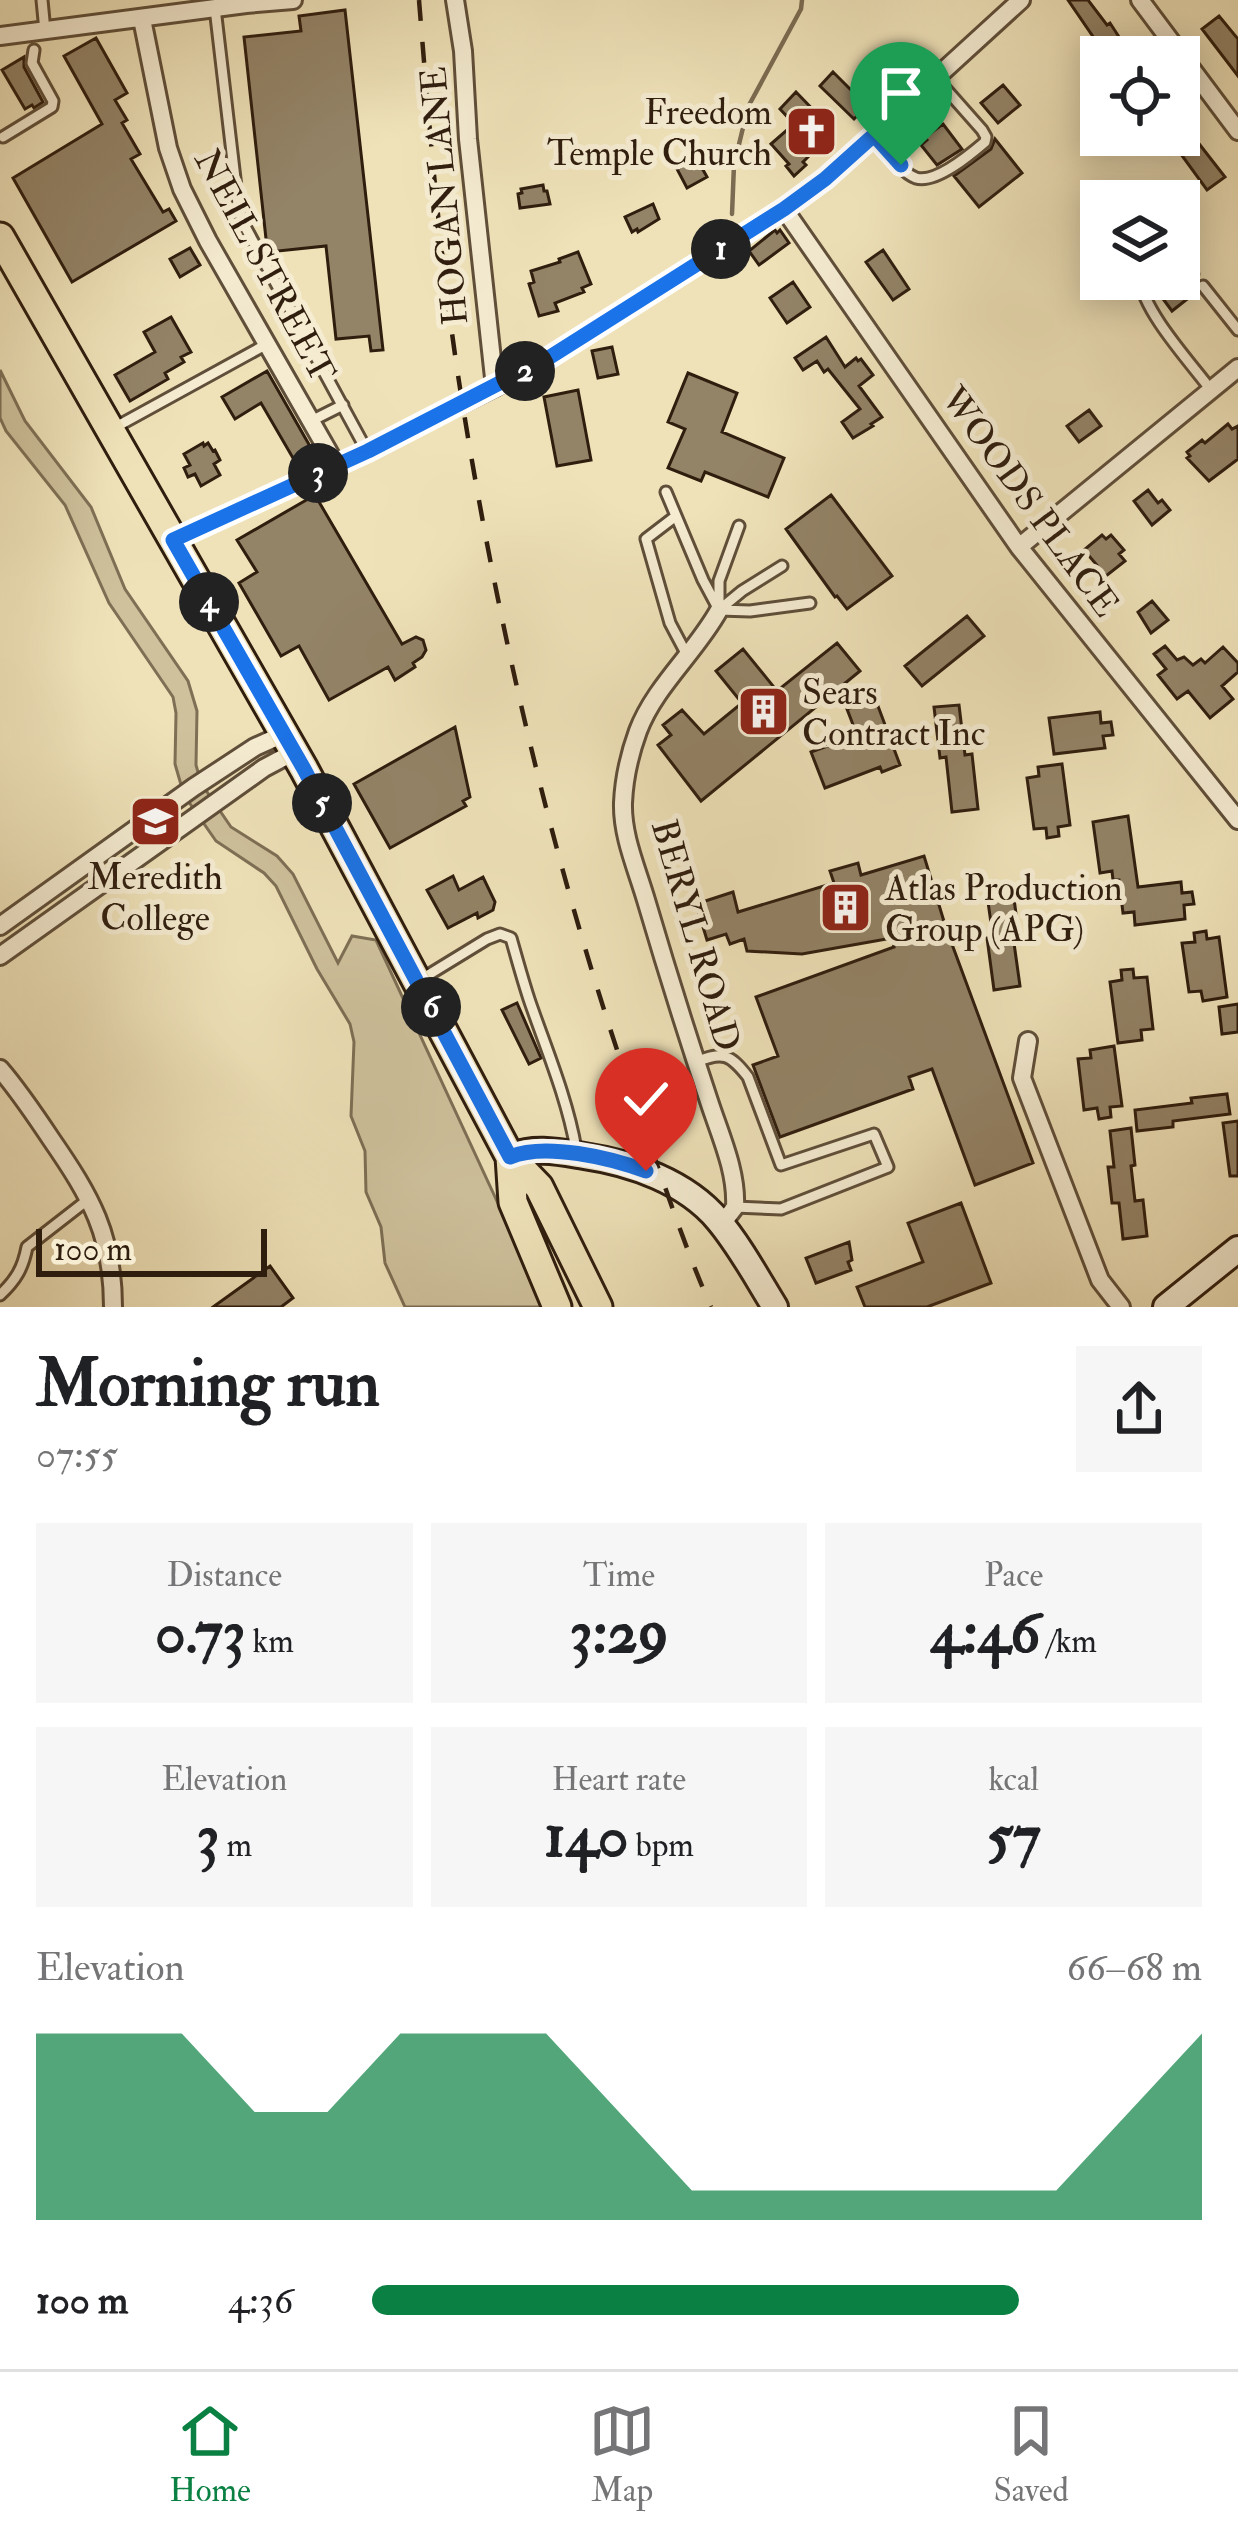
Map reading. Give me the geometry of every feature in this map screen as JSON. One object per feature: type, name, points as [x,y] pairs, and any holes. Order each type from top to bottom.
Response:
[{"type":"main road","points":[[0,238],[289,743],[510,1157],[539,1187],[598,1307]]},
{"type":"main road","points":[[510,1157],[513,1202],[557,1307]]},
{"type":"street","points":[[0,36],[246,2],[293,0]]},
{"type":"street","name":"HOGAN LANE","points":[[455,0],[495,387]]},
{"type":"street","points":[[173,540],[495,387],[784,209],[825,179],[1021,0]]},
{"type":"street","points":[[1140,0],[1238,131]]},
{"type":"street","name":"NEIL STREET","points":[[142,19],[175,169],[208,241],[336,465]]},
{"type":"street","name":"WOODS PLACE","points":[[784,209],[1019,547],[1238,820]]},
{"type":"street","points":[[1019,547],[1238,368]]},
{"type":"street","name":"BERYL ROAD","points":[[719,610],[639,728],[623,804],[630,847],[733,1178],[728,1216],[775,1307]]},
{"type":"street","points":[[29,935],[8,921],[255,747],[289,743]]},
{"type":"street","points":[[0,956],[245,781],[289,743]]},
{"type":"street","points":[[1028,1040],[1022,1078],[1100,1280],[1121,1307]]},
{"type":"street","points":[[0,1069],[90,1198],[105,1236],[113,1307]]},
{"type":"street","name":"BERYL ROAD","points":[[510,1157],[537,1151],[605,1159],[646,1171],[728,1216]]},
{"type":"street","points":[[1166,1307],[1238,1249]]},
{"type":"lane","points":[[42,0],[45,31]]},
{"type":"lane","points":[[215,8],[242,220],[368,451]]},
{"type":"lane","points":[[3,137],[52,107],[32,63],[34,50]]},
{"type":"lane","points":[[874,135],[911,176],[922,180],[943,173],[985,142],[982,130],[936,78]]},
{"type":"lane","points":[[1203,286],[1238,330]]},
{"type":"lane","points":[[1146,300],[1211,390]]},
{"type":"lane","points":[[110,430],[267,344]]},
{"type":"lane","points":[[311,421],[343,405]]},
{"type":"lane","points":[[666,493],[719,610]]},
{"type":"lane","points":[[676,516],[646,539],[670,623],[688,657]]},
{"type":"lane","points":[[719,610],[719,580],[739,526]]},
{"type":"lane","points":[[719,610],[782,566]]},
{"type":"lane","points":[[719,610],[810,603]]},
{"type":"lane","points":[[418,982],[487,939],[500,934],[511,938],[572,1123],[577,1155]]},
{"type":"lane","points":[[696,1062],[716,1055],[739,1065],[748,1077],[781,1165],[874,1133],[888,1167],[781,1209],[728,1216]]},
{"type":"lane","points":[[0,1295],[23,1267],[27,1247],[90,1198]]},
{"type":"shaded area","points":[[0,370],[25,421],[91,507],[125,589],[188,681],[197,711],[196,765],[201,783],[231,827],[277,856],[293,874],[338,963],[352,936],[376,940],[546,1307],[405,1307],[385,1263],[381,1227],[366,1192],[365,1151],[351,1116],[354,1042],[350,1024],[276,886],[216,841],[184,795],[175,764],[173,697],[109,603],[65,505],[6,431],[0,418]]},
{"type":"building","points":[[1068,0],[1088,0],[1118,36],[1093,36]]},
{"type":"building","points":[[345,10],[383,350],[371,351],[369,336],[336,339],[326,246],[269,252],[267,248],[244,37],[301,31],[299,16]]},
{"type":"building","points":[[1219,16],[1238,39],[1238,76],[1202,29]]},
{"type":"building","points":[[96,38],[127,93],[115,100],[140,154],[131,159],[163,212],[169,209],[176,221],[72,282],[13,178],[102,124],[64,56]]},
{"type":"building","points":[[24,57],[24,67],[43,102],[25,109],[2,70]]},
{"type":"building","points":[[833,72],[867,106],[854,119],[820,86]]},
{"type":"building","points":[[1003,85],[1020,105],[998,123],[981,103]]},
{"type":"building","points":[[796,92],[825,122],[800,146],[809,156],[794,176],[771,144],[794,124],[780,109]]},
{"type":"building","points":[[943,124],[962,149],[937,165],[921,145]]},
{"type":"building","points":[[995,139],[1022,173],[979,207],[954,176],[991,149]]},
{"type":"building","points":[[1200,145],[1225,177],[1207,190],[1182,156],[1200,156]]},
{"type":"building","points":[[697,159],[707,177],[687,188],[677,169]]},
{"type":"building","points":[[543,185],[550,204],[520,208],[521,189]]},
{"type":"building","points":[[653,204],[659,219],[632,232],[625,217]]},
{"type":"building","points":[[775,230],[789,243],[759,265],[749,251]]},
{"type":"building","points":[[190,248],[200,265],[180,277],[170,259]]},
{"type":"building","points":[[883,250],[909,289],[893,300],[866,262]]},
{"type":"building","points":[[578,252],[591,284],[582,288],[584,292],[555,303],[558,311],[539,316],[529,284],[534,282],[531,271]]},
{"type":"building","points":[[793,282],[810,307],[787,323],[770,298]]},
{"type":"building","points":[[1164,300],[1186,300],[1172,311]]},
{"type":"building","points":[[171,317],[191,352],[165,373],[168,379],[130,401],[115,375],[155,352],[144,332]]},
{"type":"building","points":[[826,337],[845,367],[861,359],[873,375],[859,386],[882,417],[853,438],[842,422],[860,409],[828,369],[824,372],[817,361],[803,370],[795,358]]},
{"type":"building","points":[[612,347],[618,374],[598,378],[592,351]]},
{"type":"building","points":[[267,371],[311,448],[293,458],[261,403],[235,419],[222,397]]},
{"type":"building","points":[[688,373],[737,393],[722,432],[784,458],[768,497],[705,472],[701,481],[668,468],[685,429],[668,422]]},
{"type":"building","points":[[578,390],[591,460],[557,466],[544,397]]},
{"type":"building","points":[[1089,410],[1101,426],[1079,442],[1067,426]]},
{"type":"building","points":[[1228,424],[1232,429],[1238,426],[1238,459],[1209,481],[1187,458],[1187,452]]},
{"type":"building","points":[[203,443],[215,450],[220,460],[214,464],[220,475],[201,486],[195,474],[188,477],[184,468],[190,465],[184,454]]},
{"type":"building","points":[[1148,490],[1170,510],[1152,525],[1134,501]]},
{"type":"building","points":[[315,495],[402,644],[416,637],[423,640],[426,650],[413,663],[415,667],[395,680],[388,667],[329,700],[299,646],[281,656],[239,583],[257,572],[237,540]]},
{"type":"building","points":[[831,495],[892,576],[847,609],[786,529]]},
{"type":"building","points":[[1102,535],[1106,539],[1111,535],[1124,550],[1119,554],[1125,561],[1106,576],[1084,550]]},
{"type":"building","points":[[1152,601],[1168,620],[1151,633],[1138,612]]},
{"type":"building","points":[[967,616],[984,636],[922,686],[905,666]]},
{"type":"building","points":[[837,643],[860,671],[701,801],[658,745],[671,735],[663,725],[682,710],[704,734],[742,703],[716,671],[743,649],[777,691]]},
{"type":"building","points":[[1165,646],[1177,660],[1184,657],[1193,665],[1201,659],[1205,663],[1223,647],[1238,663],[1238,672],[1222,686],[1233,699],[1210,718],[1188,691],[1177,699],[1158,675],[1166,669],[1154,654]]},
{"type":"building","points":[[875,698],[900,765],[882,772],[880,767],[825,788],[811,752],[857,735],[847,709]]},
{"type":"building","points":[[959,705],[965,755],[972,754],[978,809],[952,812],[934,707]]},
{"type":"building","points":[[1100,712],[1101,723],[1111,722],[1113,735],[1103,736],[1105,748],[1054,754],[1049,718]]},
{"type":"building","points":[[455,727],[470,797],[463,801],[466,806],[390,848],[354,784]]},
{"type":"building","points":[[1062,764],[1070,825],[1058,827],[1059,836],[1047,838],[1046,828],[1034,829],[1027,778],[1039,776],[1038,767]]},
{"type":"building","points":[[1128,816],[1138,887],[1181,882],[1182,893],[1192,892],[1194,904],[1184,905],[1185,919],[1135,925],[1134,912],[1123,913],[1119,880],[1113,880],[1112,871],[1100,873],[1093,822]]},
{"type":"building","points":[[924,856],[1033,1163],[975,1185],[932,1069],[909,1077],[913,1089],[780,1137],[753,1065],[778,1056],[756,997],[894,947],[892,938],[802,954],[747,951],[744,939],[730,944],[726,934],[707,940],[696,904],[733,892],[738,912],[834,883],[830,871],[858,863],[861,875]]},
{"type":"building","points":[[453,876],[459,890],[483,877],[495,902],[493,910],[448,928],[427,890]]},
{"type":"building","points":[[1012,884],[1020,986],[994,990],[986,888]]},
{"type":"building","points":[[1206,931],[1207,939],[1219,937],[1227,997],[1203,1001],[1201,991],[1189,992],[1182,943],[1195,942],[1194,933]]},
{"type":"building","points":[[1133,969],[1134,978],[1147,977],[1153,1029],[1141,1030],[1142,1040],[1118,1043],[1110,982],[1122,980],[1121,970]]},
{"type":"building","points":[[517,1003],[541,1058],[529,1064],[502,1010]]},
{"type":"building","points":[[1238,1004],[1238,1032],[1222,1034],[1219,1007]]},
{"type":"building","points":[[1114,1046],[1122,1106],[1110,1107],[1111,1117],[1099,1119],[1097,1108],[1084,1110],[1078,1059],[1091,1058],[1090,1050]]},
{"type":"building","points":[[1227,1094],[1230,1114],[1137,1131],[1135,1110]]},
{"type":"building","points":[[1238,1121],[1238,1176],[1230,1176],[1223,1123]]},
{"type":"building","points":[[1131,1128],[1135,1201],[1143,1200],[1147,1236],[1123,1239],[1119,1203],[1112,1203],[1110,1131]]},
{"type":"building","points":[[961,1203],[991,1283],[927,1307],[865,1307],[857,1287],[923,1262],[908,1223]]},
{"type":"building","points":[[849,1242],[851,1270],[816,1283],[806,1258]]},
{"type":"building","points":[[270,1266],[293,1298],[281,1307],[213,1307]]},
{"type":"waterway","points":[[732,214],[734,165],[748,107],[802,0]]},
{"type":"railway","points":[[419,0],[455,356],[515,678],[559,856],[611,1033],[711,1307]]},
{"type":"place","name":"Freedom Temple Church","points":[[811,132]]},
{"type":"place","name":"Sears Contract Inc","points":[[763,712]]},
{"type":"place","name":"Meredith College","points":[[155,821]]},
{"type":"place","name":"Atlas Production Group (APG)","points":[[846,908]]},
{"type":"route","points":[[646,1171],[568,1153],[527,1151],[510,1157],[304,769],[173,540],[368,451],[550,357],[784,209],[874,135],[901,165]]}]
